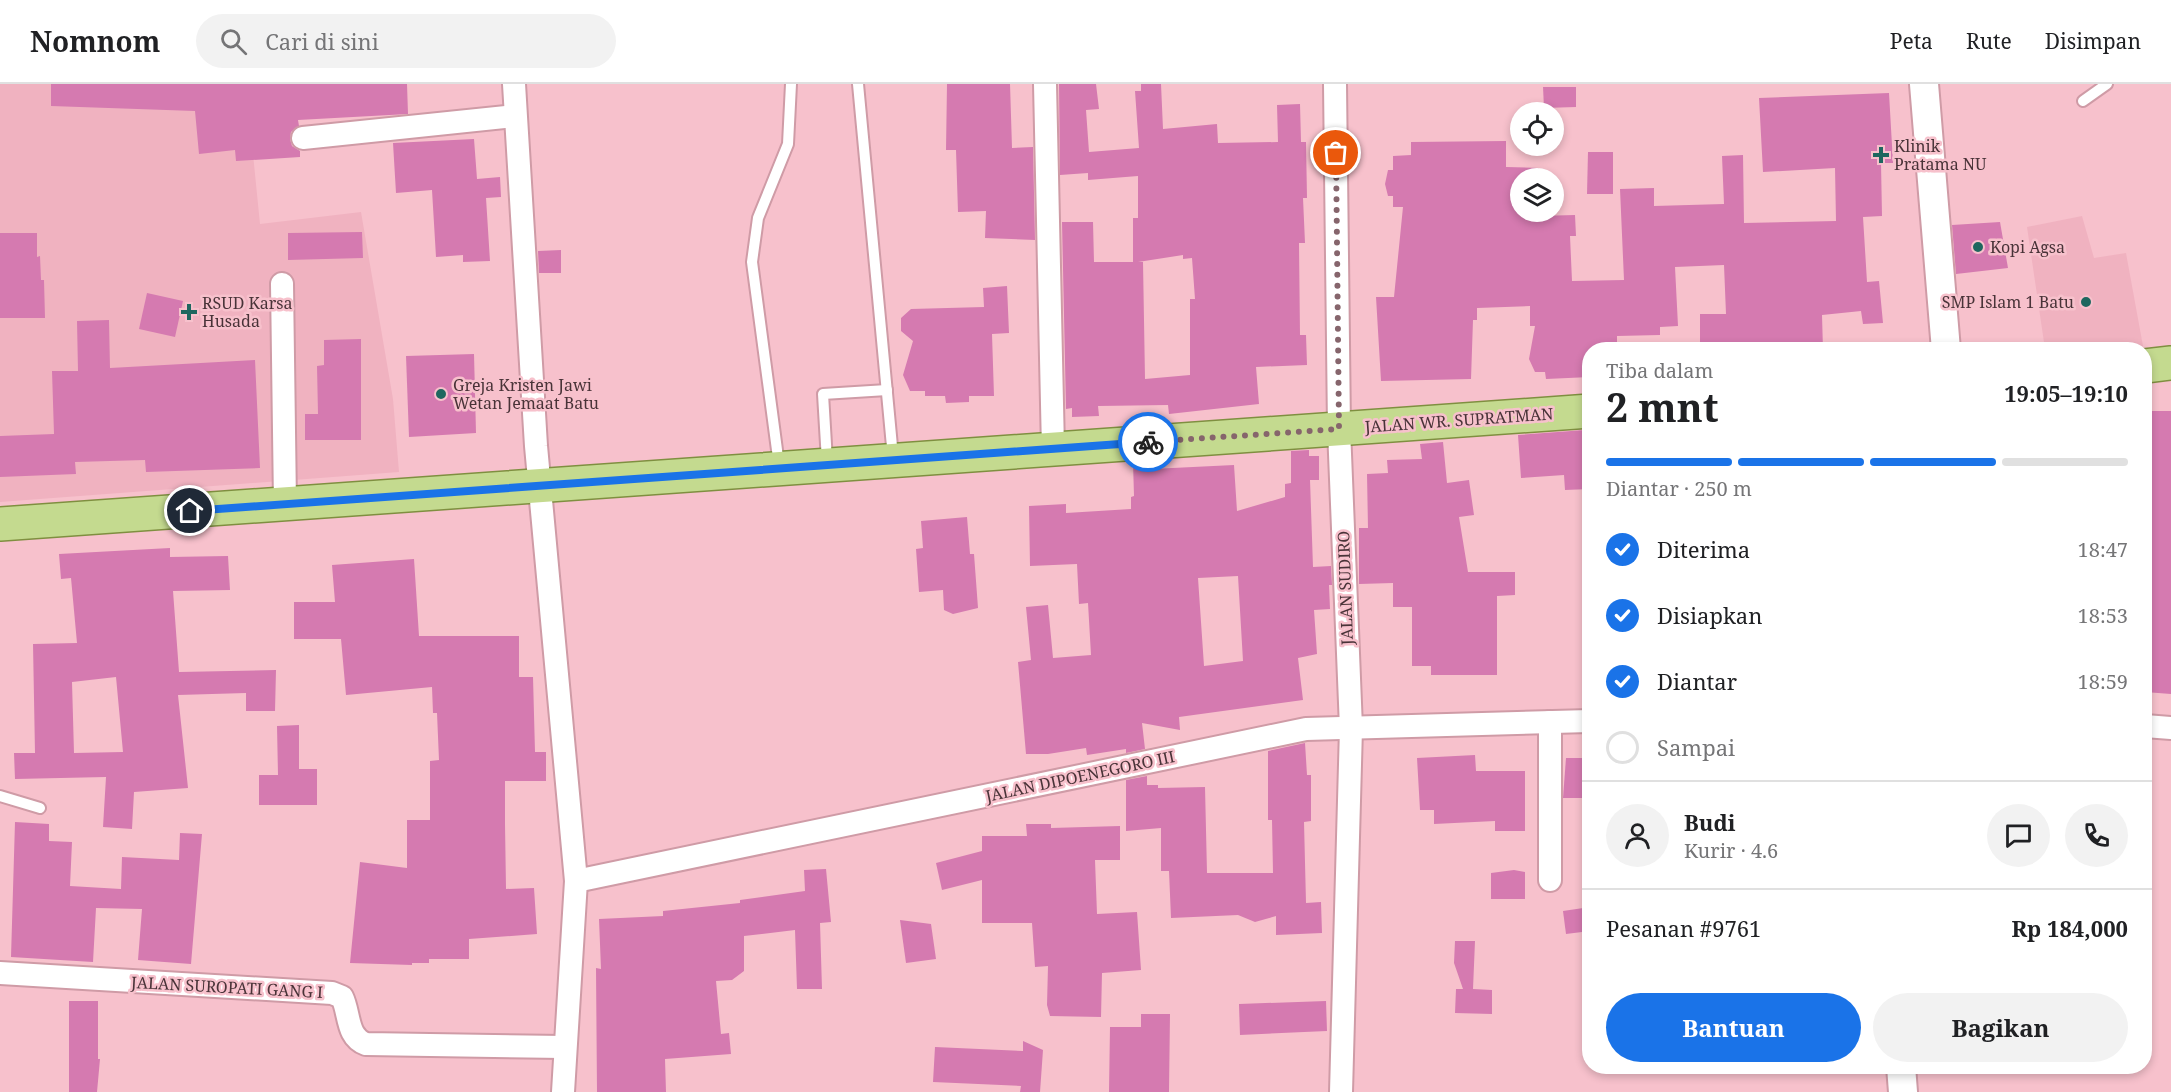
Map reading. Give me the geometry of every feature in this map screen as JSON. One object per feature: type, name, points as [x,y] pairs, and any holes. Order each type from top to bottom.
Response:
[{"type":"main road","points":[[2152,365],[2171,363]]},
{"type":"main road","name":"JALAN WR. SUPRATMAN","points":[[0,524],[1582,412]]},
{"type":"street","points":[[514,84],[536,446],[576,881],[563,1092]]},
{"type":"street","points":[[1045,84],[1053,449]]},
{"type":"street","name":"JALAN SUDIRO","points":[[1335,84],[1339,429],[1351,728],[1341,1092]]},
{"type":"street","points":[[1924,84],[1945,342]]},
{"type":"street","points":[[303,138],[515,116]]},
{"type":"street","points":[[282,284],[285,504]]},
{"type":"street","points":[[1550,722],[1550,880]]},
{"type":"street","name":"JALAN DIPOENEGORO III","points":[[576,881],[1306,729],[1582,722]]},
{"type":"street","points":[[2152,727],[2171,728]]},
{"type":"street","name":"JALAN SUROPATI GANG I","points":[[0,973],[332,993],[342,997],[355,1040],[366,1044],[564,1047]]},
{"type":"street","points":[[1902,1074],[1903,1092]]},
{"type":"lane","points":[[779,469],[752,262],[758,218],[788,144],[791,84]]},
{"type":"lane","points":[[858,84],[893,460]]},
{"type":"lane","points":[[2083,101],[2107,84]]},
{"type":"lane","points":[[828,465],[823,394],[886,390]]},
{"type":"lane","points":[[0,796],[40,808]]},
{"type":"shaded area","name":"RSUD Karsa Husada","points":[[0,84],[246,84],[260,224],[361,212],[393,399],[399,472],[0,502]]},
{"type":"shaded area","name":"SMP Islam 1 Batu","points":[[2082,216],[2094,258],[2126,253],[2142,342],[2044,342],[2027,227]]},
{"type":"building","points":[[51,84],[407,84],[408,114],[298,120],[299,126],[291,132],[290,139],[292,146],[300,151],[300,157],[236,161],[235,150],[199,154],[195,111],[51,106]]},
{"type":"building","points":[[947,84],[1010,84],[1012,148],[1033,147],[1035,240],[985,238],[986,211],[958,212],[956,150],[946,150]]},
{"type":"building","points":[[1059,84],[1096,84],[1099,109],[1086,110],[1089,152],[1139,148],[1135,91],[1141,91],[1141,84],[1161,84],[1163,129],[1217,124],[1218,143],[1278,142],[1277,105],[1300,104],[1301,142],[1306,142],[1307,198],[1303,198],[1305,243],[1299,243],[1300,335],[1306,335],[1307,365],[1256,367],[1259,404],[1169,414],[1168,405],[1098,406],[1099,416],[1072,417],[1072,408],[1066,409],[1062,222],[1093,222],[1094,262],[1133,262],[1133,218],[1138,218],[1138,176],[1088,180],[1088,173],[1060,175]],"holes":[[[1183,255],[1183,259],[1192,258],[1195,299],[1190,299],[1190,375],[1145,379],[1143,262],[1138,262]]]},
{"type":"building","points":[[1543,87],[1576,87],[1576,107],[1564,107],[1564,102],[1544,102]]},
{"type":"building","points":[[1889,93],[1893,163],[1881,163],[1882,216],[1863,217],[1867,282],[1879,281],[1883,323],[1863,324],[1861,311],[1822,315],[1823,342],[1700,342],[1700,314],[1726,314],[1724,265],[1675,267],[1678,326],[1660,327],[1660,335],[1617,336],[1617,342],[1582,342],[1582,377],[1546,379],[1545,372],[1535,372],[1529,359],[1535,326],[1530,326],[1530,306],[1477,308],[1477,320],[1473,320],[1471,379],[1381,381],[1376,297],[1394,297],[1403,207],[1393,207],[1393,196],[1388,196],[1385,184],[1388,170],[1393,170],[1393,156],[1411,155],[1411,142],[1506,141],[1506,167],[1539,168],[1510,168],[1510,222],[1564,222],[1564,215],[1575,215],[1576,236],[1570,236],[1572,281],[1624,280],[1620,189],[1654,188],[1654,206],[1724,204],[1722,156],[1743,155],[1744,223],[1836,221],[1835,168],[1763,172],[1759,98]]},
{"type":"building","points":[[474,139],[477,179],[500,177],[501,197],[486,198],[490,261],[463,262],[463,255],[436,257],[432,190],[396,193],[393,143]]},
{"type":"building","points":[[1588,152],[1613,152],[1613,194],[1587,194]]},
{"type":"building","name":"Kopi Agsa","points":[[2000,222],[2008,268],[1956,274],[1952,225]]},
{"type":"building","points":[[362,232],[363,258],[288,260],[288,233]]},
{"type":"building","points":[[0,233],[37,233],[37,257],[40,256],[41,280],[44,280],[45,318],[0,318]]},
{"type":"building","points":[[561,250],[561,273],[539,273],[538,251]]},
{"type":"building","points":[[1007,286],[1009,333],[992,334],[994,396],[969,396],[969,402],[946,403],[945,396],[925,396],[925,391],[910,391],[903,375],[913,341],[901,331],[901,318],[911,309],[984,307],[983,288]]},
{"type":"building","points":[[147,293],[183,301],[175,337],[139,329]]},
{"type":"building","points":[[109,320],[110,368],[255,360],[260,468],[146,472],[145,460],[75,462],[76,474],[0,477],[0,436],[54,434],[52,371],[78,371],[77,321]]},
{"type":"building","points":[[361,339],[361,440],[305,440],[305,414],[318,414],[317,366],[324,365],[324,340]]},
{"type":"building","name":"Greja Kristen Jawi Wetan Jemaat Batu","points":[[474,354],[476,433],[409,437],[406,356]]},
{"type":"building","points":[[2152,411],[2171,411],[2171,694],[2152,693]]},
{"type":"building","points":[[1582,430],[1582,489],[1565,490],[1564,475],[1521,478],[1518,435]]},
{"type":"building","points":[[1443,442],[1447,483],[1469,480],[1474,515],[1459,517],[1468,572],[1515,572],[1515,595],[1497,596],[1497,675],[1431,675],[1431,666],[1412,666],[1412,607],[1393,607],[1393,583],[1359,584],[1359,528],[1368,528],[1367,474],[1388,473],[1387,460],[1422,459],[1420,444]]},
{"type":"building","points":[[1309,450],[1309,456],[1319,456],[1319,480],[1310,480],[1313,567],[1331,566],[1332,585],[1329,585],[1330,609],[1314,610],[1317,654],[1298,658],[1303,700],[1179,717],[1180,730],[1142,723],[1145,749],[1126,753],[1126,749],[1087,755],[1086,748],[1048,754],[1026,754],[1018,662],[1031,660],[1026,607],[1048,605],[1053,658],[1091,655],[1088,603],[1079,604],[1077,564],[1030,566],[1029,506],[1066,504],[1066,513],[1131,509],[1131,497],[1134,496],[1133,462],[1152,461],[1152,469],[1234,465],[1237,511],[1285,497],[1285,484],[1291,483],[1291,451]],"holes":[[[1238,576],[1243,661],[1204,666],[1198,578]]]},
{"type":"building","points":[[967,517],[970,554],[974,554],[978,608],[953,614],[944,610],[943,590],[919,592],[916,549],[923,548],[921,521]]},
{"type":"building","points":[[170,548],[170,557],[228,556],[230,590],[173,591],[179,672],[276,670],[275,711],[246,711],[246,693],[178,695],[188,788],[134,792],[132,829],[103,827],[106,777],[15,779],[14,753],[35,753],[33,644],[77,643],[71,578],[61,579],[59,554]],"holes":[[[116,677],[123,752],[74,753],[72,682]]]},
{"type":"building","points":[[414,559],[419,636],[519,636],[519,677],[533,677],[535,752],[546,752],[546,781],[505,781],[506,889],[534,888],[537,934],[469,939],[469,959],[429,959],[429,963],[412,963],[412,965],[350,963],[360,862],[407,868],[407,820],[430,820],[430,761],[439,760],[437,713],[433,713],[432,687],[346,695],[341,639],[294,639],[294,602],[335,602],[332,565]]},
{"type":"building","points":[[299,725],[299,769],[317,769],[317,805],[259,805],[259,775],[278,775],[277,726]]},
{"type":"building","points":[[1305,743],[1307,775],[1311,775],[1311,821],[1304,822],[1306,903],[1321,902],[1322,933],[1276,935],[1276,916],[1255,922],[1238,915],[1171,918],[1169,871],[1161,871],[1161,828],[1126,831],[1126,780],[1147,776],[1147,785],[1158,785],[1158,788],[1205,787],[1207,873],[1273,873],[1272,820],[1268,820],[1268,751]]},
{"type":"building","points":[[1475,755],[1476,771],[1525,771],[1525,831],[1495,831],[1495,821],[1434,824],[1434,810],[1420,810],[1417,758]]},
{"type":"building","points":[[1566,758],[1582,758],[1582,798],[1563,798]]},
{"type":"building","points":[[15,822],[49,824],[49,841],[72,842],[70,886],[121,889],[122,857],[179,860],[180,833],[202,834],[191,964],[138,960],[142,909],[96,908],[93,962],[11,957]]},
{"type":"building","points":[[1026,824],[1051,824],[1051,828],[1120,826],[1120,860],[1095,860],[1097,914],[1137,912],[1141,970],[1102,973],[1101,1017],[1050,1016],[1047,1005],[1048,966],[1035,967],[1032,923],[982,923],[982,880],[942,890],[936,863],[982,851],[982,836],[1027,836]]},
{"type":"building","points":[[826,869],[831,922],[820,923],[822,989],[797,989],[795,930],[744,936],[744,971],[732,980],[716,981],[721,1034],[729,1033],[731,1054],[665,1059],[666,1092],[597,1092],[596,968],[601,969],[599,919],[663,916],[663,911],[740,903],[740,900],[805,891],[804,870]]},
{"type":"building","points":[[1514,870],[1525,872],[1525,899],[1491,899],[1491,873]]},
{"type":"building","points":[[1582,908],[1582,932],[1566,934],[1563,911]]},
{"type":"building","points":[[900,920],[931,924],[936,959],[906,963]]},
{"type":"building","points":[[1455,941],[1475,941],[1473,989],[1492,990],[1492,1014],[1455,1013],[1456,989],[1463,989],[1454,963]]},
{"type":"building","points":[[69,1001],[98,1001],[98,1059],[100,1059],[97,1092],[69,1092]]},
{"type":"building","points":[[1326,1001],[1327,1031],[1240,1035],[1239,1004]]},
{"type":"building","points":[[1141,1014],[1170,1014],[1169,1092],[1109,1092],[1110,1027],[1141,1027]]},
{"type":"building","points":[[1023,1041],[1043,1050],[1040,1092],[1020,1092],[1021,1086],[933,1082],[935,1047],[1023,1051]]},
{"type":"way so far","points":[[1148,442],[1339,429],[1336,153]]},
{"type":"place","name":"Klinik Pratama NU","points":[[1881,155]]},
{"type":"place","name":"Kopi Agsa","points":[[1978,247]]},
{"type":"place","name":"SMP Islam 1 Batu","points":[[2086,302]]},
{"type":"place","name":"RSUD Karsa Husada","points":[[189,312]]},
{"type":"place","name":"Greja Kristen Jawi Wetan Jemaat Batu","points":[[441,394]]},
{"type":"route","points":[[190,511],[1148,442]]}]
